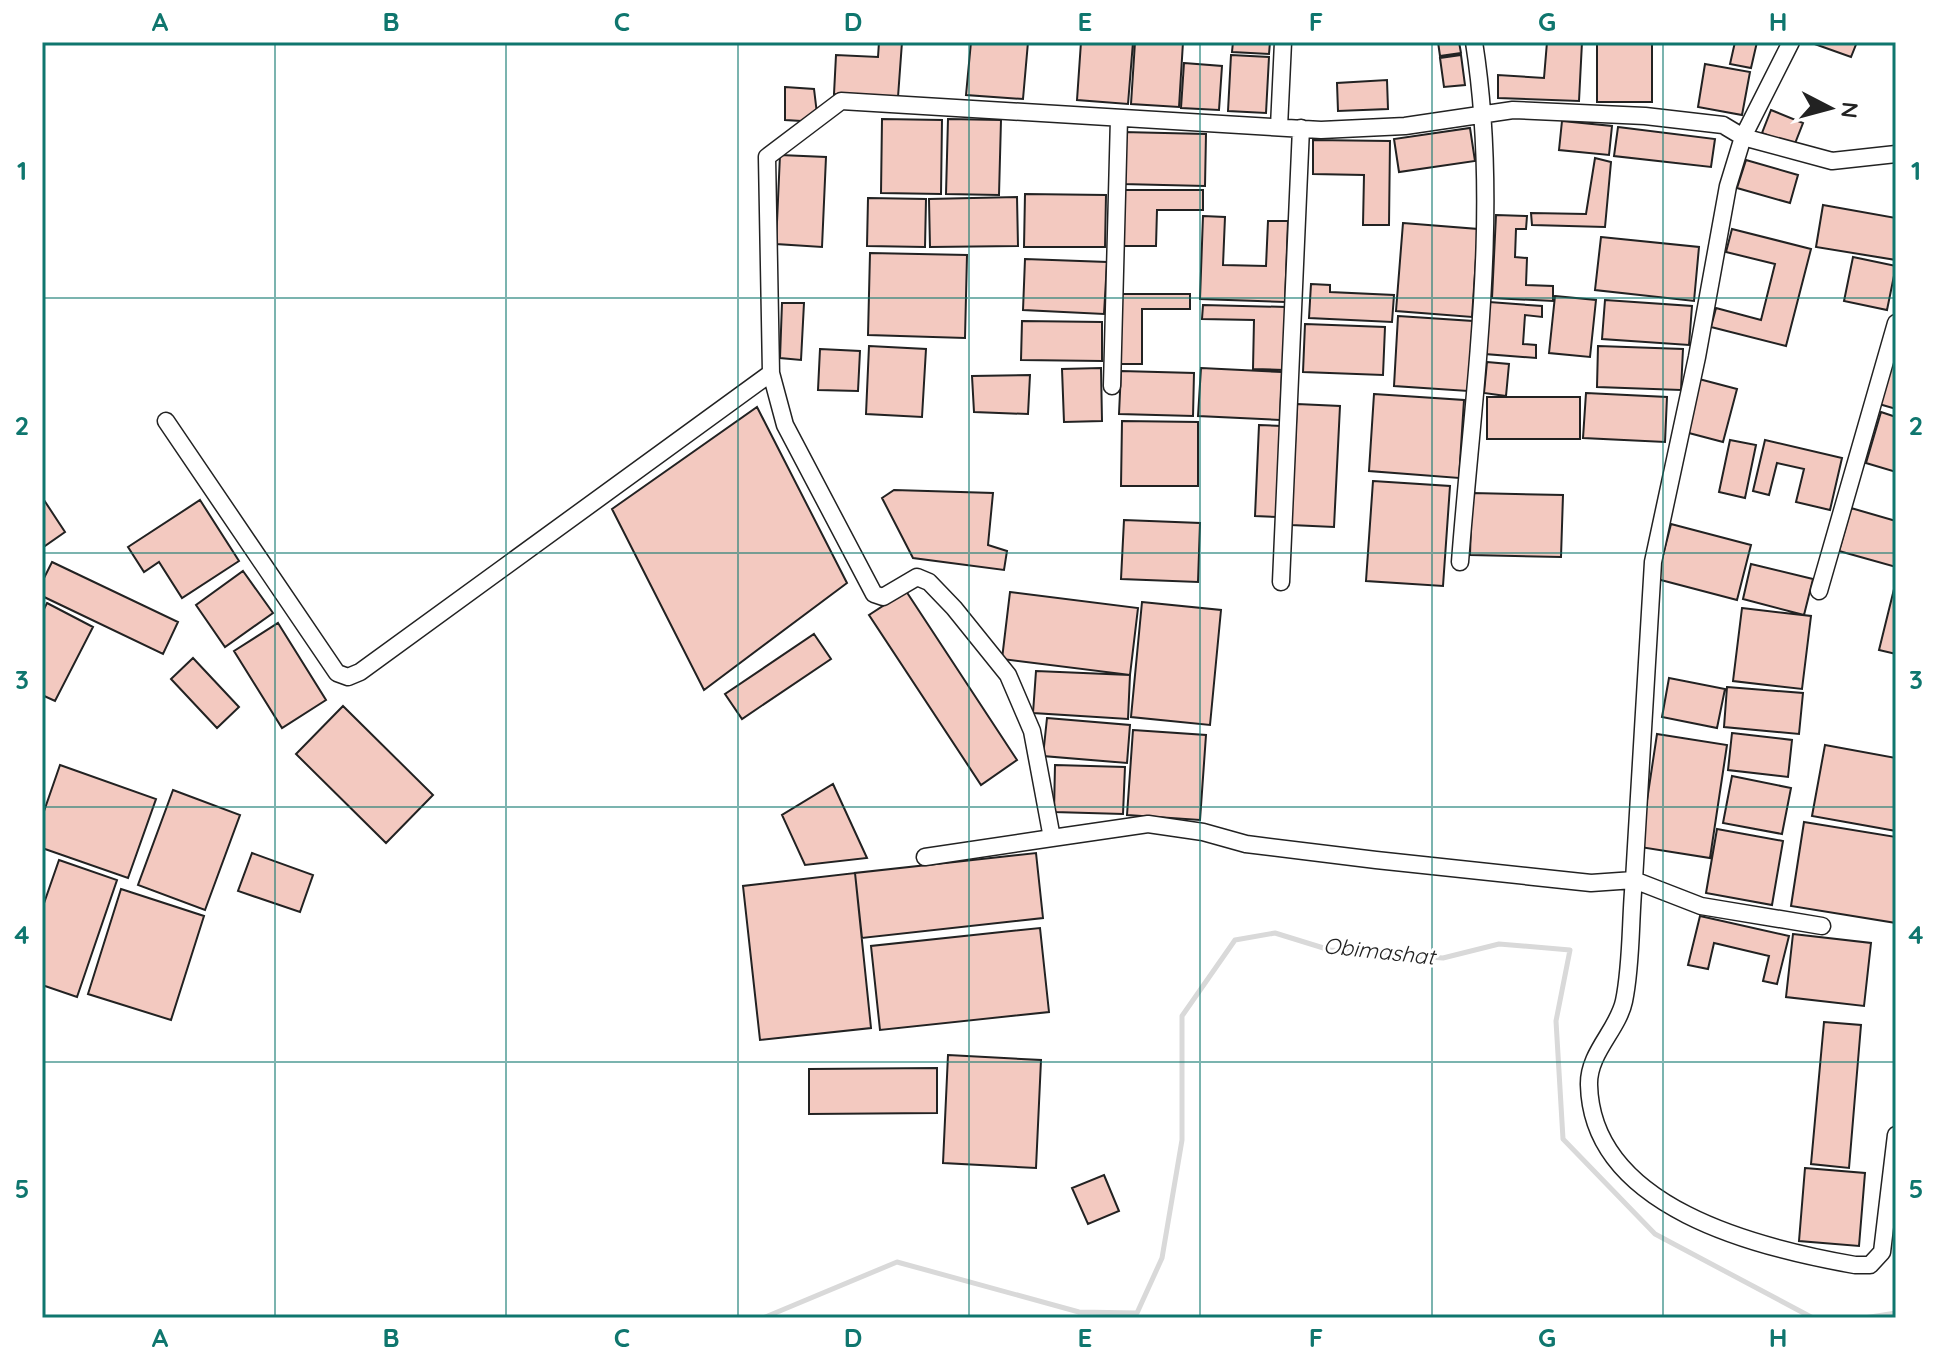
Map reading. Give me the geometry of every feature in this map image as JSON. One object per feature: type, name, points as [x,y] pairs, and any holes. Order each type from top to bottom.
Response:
[{"type":"street","points":[[1279,127],[1283,42]]},
{"type":"street","points":[[1460,562],[1486,225],[1482,115],[1474,42]]},
{"type":"street","points":[[1791,42],[1743,137],[1728,186],[1697,357],[1653,562],[1624,1000],[1601,1044],[1588,1082],[1593,1112],[1616,1164],[1647,1192],[1725,1234],[1814,1258],[1870,1265],[1882,1252],[1896,1135]]},
{"type":"street","points":[[1052,838],[1032,731],[1008,675],[929,582],[917,577],[883,597],[874,594],[866,585],[785,425],[771,373],[767,157],[841,101],[1301,128],[1405,126],[1513,110],[1645,116],[1723,125],[1743,137],[1832,161],[1896,154]]},
{"type":"street","points":[[1112,386],[1119,118]]},
{"type":"street","points":[[1281,582],[1301,128]]},
{"type":"street","points":[[1819,591],[1896,323]]},
{"type":"street","points":[[166,421],[337,673],[348,677],[360,672],[771,373]]},
{"type":"street","points":[[925,857],[1148,824],[1203,832],[1246,844],[1376,860],[1591,883],[1634,880],[1701,906],[1822,926]]},
{"type":"building","points":[[879,42],[902,42],[898,97],[834,94],[836,55],[878,57]]},
{"type":"building","points":[[971,42],[1028,42],[1023,99],[966,95]]},
{"type":"building","points":[[1081,42],[1133,42],[1128,104],[1077,100]]},
{"type":"building","points":[[1135,42],[1183,42],[1179,107],[1131,104]]},
{"type":"building","points":[[1233,42],[1270,42],[1269,54],[1232,52]]},
{"type":"building","points":[[1438,42],[1459,42],[1461,53],[1440,56]]},
{"type":"building","points":[[1547,42],[1582,42],[1579,101],[1498,98],[1498,75],[1544,78]]},
{"type":"building","points":[[1597,42],[1652,42],[1652,102],[1597,102]]},
{"type":"building","points":[[1735,42],[1757,42],[1751,68],[1730,64]]},
{"type":"building","points":[[1809,42],[1857,42],[1851,57]]},
{"type":"building","points":[[1231,55],[1269,57],[1266,113],[1228,111]]},
{"type":"building","points":[[1461,55],[1465,85],[1444,87],[1440,58]]},
{"type":"building","points":[[1184,63],[1222,66],[1219,110],[1181,108]]},
{"type":"building","points":[[1705,64],[1750,72],[1742,115],[1698,107]]},
{"type":"building","points":[[1387,80],[1388,109],[1338,111],[1337,83]]},
{"type":"building","points":[[785,87],[814,89],[818,122],[785,120]]},
{"type":"building","points":[[1771,110],[1803,123],[1794,146],[1762,133]]},
{"type":"building","points":[[882,119],[942,120],[941,194],[881,193]]},
{"type":"building","points":[[948,119],[1001,120],[999,195],[946,194]]},
{"type":"building","points":[[1562,121],[1612,126],[1609,155],[1559,150]]},
{"type":"building","points":[[1618,127],[1715,139],[1711,167],[1614,156]]},
{"type":"building","points":[[1470,128],[1475,161],[1399,172],[1394,139]]},
{"type":"building","points":[[1123,132],[1206,134],[1205,186],[1122,184]]},
{"type":"building","points":[[1313,140],[1390,141],[1389,225],[1363,225],[1364,175],[1313,174]]},
{"type":"building","points":[[780,155],[826,157],[822,247],[776,244]]},
{"type":"building","points":[[1595,158],[1611,162],[1605,227],[1532,225],[1531,213],[1586,214]]},
{"type":"building","points":[[1746,160],[1798,175],[1790,203],[1737,188]]},
{"type":"building","points":[[1120,190],[1203,190],[1203,210],[1157,210],[1156,246],[1120,246]]},
{"type":"building","points":[[1025,194],[1106,195],[1105,247],[1024,247]]},
{"type":"building","points":[[1017,197],[1018,246],[930,247],[929,199]]},
{"type":"building","points":[[868,198],[926,199],[925,247],[867,246]]},
{"type":"building","points":[[1823,205],[1896,218],[1896,260],[1816,247]]},
{"type":"building","points":[[1496,215],[1527,216],[1526,229],[1516,229],[1515,257],[1527,258],[1526,285],[1553,286],[1553,301],[1492,298]]},
{"type":"building","points":[[1203,216],[1225,217],[1223,265],[1266,266],[1268,221],[1288,221],[1285,302],[1200,299]]},
{"type":"building","points":[[1403,223],[1478,229],[1472,317],[1396,311]]},
{"type":"building","points":[[1732,229],[1811,249],[1786,346],[1711,327],[1716,308],[1761,320],[1775,264],[1726,252]]},
{"type":"building","points":[[1601,237],[1699,247],[1694,301],[1595,290]]},
{"type":"building","points":[[870,253],[967,255],[965,338],[868,335]]},
{"type":"building","points":[[1853,257],[1896,266],[1887,310],[1844,301]]},
{"type":"building","points":[[1025,259],[1107,262],[1104,314],[1023,310]]},
{"type":"building","points":[[1311,284],[1330,285],[1330,292],[1394,295],[1392,322],[1309,318]]},
{"type":"building","points":[[1120,294],[1190,294],[1190,309],[1142,309],[1142,364],[1120,364]]},
{"type":"building","points":[[1555,296],[1596,300],[1590,357],[1549,353]]},
{"type":"building","points":[[1605,300],[1692,306],[1689,345],[1602,339]]},
{"type":"building","points":[[1489,302],[1542,306],[1542,317],[1525,315],[1523,344],[1536,345],[1536,358],[1485,354]]},
{"type":"building","points":[[782,303],[804,303],[801,360],[780,358]]},
{"type":"building","points":[[1203,305],[1286,307],[1284,370],[1253,369],[1254,320],[1202,319]]},
{"type":"building","points":[[1398,316],[1473,321],[1468,391],[1394,386]]},
{"type":"building","points":[[1022,321],[1102,322],[1102,361],[1021,360]]},
{"type":"building","points":[[1305,324],[1385,327],[1383,375],[1303,372]]},
{"type":"building","points":[[869,346],[926,349],[922,417],[866,414]]},
{"type":"building","points":[[1598,346],[1683,349],[1681,390],[1597,387]]},
{"type":"building","points":[[820,349],[860,351],[858,391],[818,390]]},
{"type":"building","points":[[1892,359],[1896,360],[1896,409],[1879,404]]},
{"type":"building","points":[[1487,362],[1509,364],[1506,396],[1484,393]]},
{"type":"building","points":[[1101,368],[1102,421],[1064,422],[1062,369]]},
{"type":"building","points":[[1201,368],[1282,372],[1280,420],[1198,416]]},
{"type":"building","points":[[1121,371],[1194,373],[1193,416],[1119,414]]},
{"type":"building","points":[[1030,375],[1028,414],[974,412],[972,376]]},
{"type":"building","points":[[1699,379],[1737,389],[1723,442],[1685,432]]},
{"type":"building","points":[[1586,393],[1667,397],[1665,442],[1583,438]]},
{"type":"building","points":[[1374,394],[1464,400],[1459,478],[1369,471]]},
{"type":"building","points":[[1487,397],[1580,397],[1580,439],[1487,439]]},
{"type":"building","points":[[1297,404],[1340,406],[1334,527],[1291,525]]},
{"type":"building","points":[[757,407],[847,583],[704,690],[612,509]]},
{"type":"building","points":[[1881,412],[1896,417],[1896,472],[1866,463]]},
{"type":"building","points":[[1122,421],[1198,422],[1198,486],[1121,486]]},
{"type":"building","points":[[1259,425],[1282,426],[1278,517],[1255,516]]},
{"type":"building","points":[[1730,440],[1756,445],[1745,498],[1719,492]]},
{"type":"building","points":[[1765,440],[1842,458],[1830,510],[1796,502],[1804,469],[1777,463],[1769,495],[1753,491]]},
{"type":"building","points":[[1373,481],[1450,486],[1443,586],[1366,581]]},
{"type":"building","points":[[894,490],[993,493],[988,545],[1007,551],[1004,570],[913,558],[882,498]]},
{"type":"building","points":[[1472,493],[1563,495],[1561,557],[1470,555]]},
{"type":"building","points":[[42,497],[65,532],[42,548]]},
{"type":"building","points":[[200,500],[239,561],[182,598],[159,562],[144,572],[128,547]]},
{"type":"building","points":[[1851,508],[1896,521],[1896,567],[1839,551]]},
{"type":"building","points":[[1124,520],[1200,523],[1198,582],[1121,579]]},
{"type":"building","points":[[1671,524],[1751,545],[1737,600],[1657,579]]},
{"type":"building","points":[[52,562],[178,622],[163,654],[42,596],[42,582]]},
{"type":"building","points":[[1751,564],[1813,579],[1804,615],[1743,599]]},
{"type":"building","points":[[243,571],[273,613],[225,647],[196,605]]},
{"type":"building","points":[[1896,581],[1896,654],[1879,650]]},
{"type":"building","points":[[906,591],[1017,760],[981,785],[869,615]]},
{"type":"building","points":[[1010,592],[1138,608],[1130,675],[1002,659]]},
{"type":"building","points":[[1142,602],[1221,610],[1210,725],[1131,717]]},
{"type":"building","points":[[47,603],[93,627],[55,701],[42,695],[42,613]]},
{"type":"building","points":[[1742,608],[1811,616],[1802,689],[1733,681]]},
{"type":"building","points":[[278,623],[326,700],[282,728],[234,651]]},
{"type":"building","points":[[814,634],[831,659],[742,719],[725,694]]},
{"type":"building","points":[[193,658],[239,707],[217,728],[171,679]]},
{"type":"building","points":[[1036,671],[1130,675],[1128,719],[1033,713]]},
{"type":"building","points":[[1669,678],[1725,689],[1717,728],[1662,717]]},
{"type":"building","points":[[1727,687],[1803,693],[1799,734],[1724,727]]},
{"type":"building","points":[[343,706],[433,795],[386,843],[296,754]]},
{"type":"building","points":[[1047,718],[1130,725],[1127,763],[1043,756]]},
{"type":"building","points":[[1133,730],[1206,735],[1200,820],[1127,815]]},
{"type":"building","points":[[1732,733],[1792,740],[1788,777],[1728,770]]},
{"type":"building","points":[[1657,734],[1727,745],[1710,858],[1640,847]]},
{"type":"building","points":[[1825,745],[1896,758],[1896,831],[1812,816]]},
{"type":"building","points":[[60,765],[156,799],[128,878],[42,848],[42,817]]},
{"type":"building","points":[[1055,765],[1125,767],[1123,814],[1054,812]]},
{"type":"building","points":[[1732,776],[1791,788],[1782,834],[1723,823]]},
{"type":"building","points":[[833,784],[867,858],[805,865],[782,815]]},
{"type":"building","points":[[173,790],[240,815],[205,910],[138,885]]},
{"type":"building","points":[[1804,822],[1896,837],[1896,923],[1791,906]]},
{"type":"building","points":[[1717,829],[1783,841],[1772,905],[1706,893]]},
{"type":"building","points":[[252,853],[313,875],[300,912],[238,891]]},
{"type":"building","points":[[1036,853],[1043,918],[862,938],[855,873]]},
{"type":"building","points":[[59,860],[117,880],[77,997],[42,985],[42,909]]},
{"type":"building","points":[[855,873],[871,1028],[760,1040],[743,886]]},
{"type":"building","points":[[121,889],[204,916],[171,1020],[88,994]]},
{"type":"building","points":[[1700,916],[1789,936],[1777,984],[1763,981],[1769,956],[1714,943],[1708,969],[1688,965]]},
{"type":"building","points":[[1040,928],[1049,1012],[880,1030],[871,946]]},
{"type":"building","points":[[1793,934],[1871,943],[1864,1006],[1786,997]]},
{"type":"building","points":[[1824,1022],[1861,1025],[1849,1168],[1811,1164]]},
{"type":"building","points":[[948,1055],[1041,1060],[1036,1168],[943,1163]]},
{"type":"building","points":[[937,1068],[937,1113],[809,1114],[809,1069]]},
{"type":"building","points":[[1805,1168],[1865,1173],[1859,1246],[1799,1241]]},
{"type":"building","points":[[1104,1175],[1119,1211],[1088,1224],[1072,1188]]},
{"type":"waterway","name":"Obimashat","points":[[763,1318],[897,1262],[1079,1312],[1137,1313],[1162,1258],[1182,1140],[1182,1016],[1235,940],[1275,933],[1330,950],[1443,958],[1499,944],[1570,950],[1556,1021],[1563,1139],[1655,1234],[1813,1318]]},
{"type":"waterway","name":"Obimashat","points":[[1864,1318],[1896,1313]]}]
